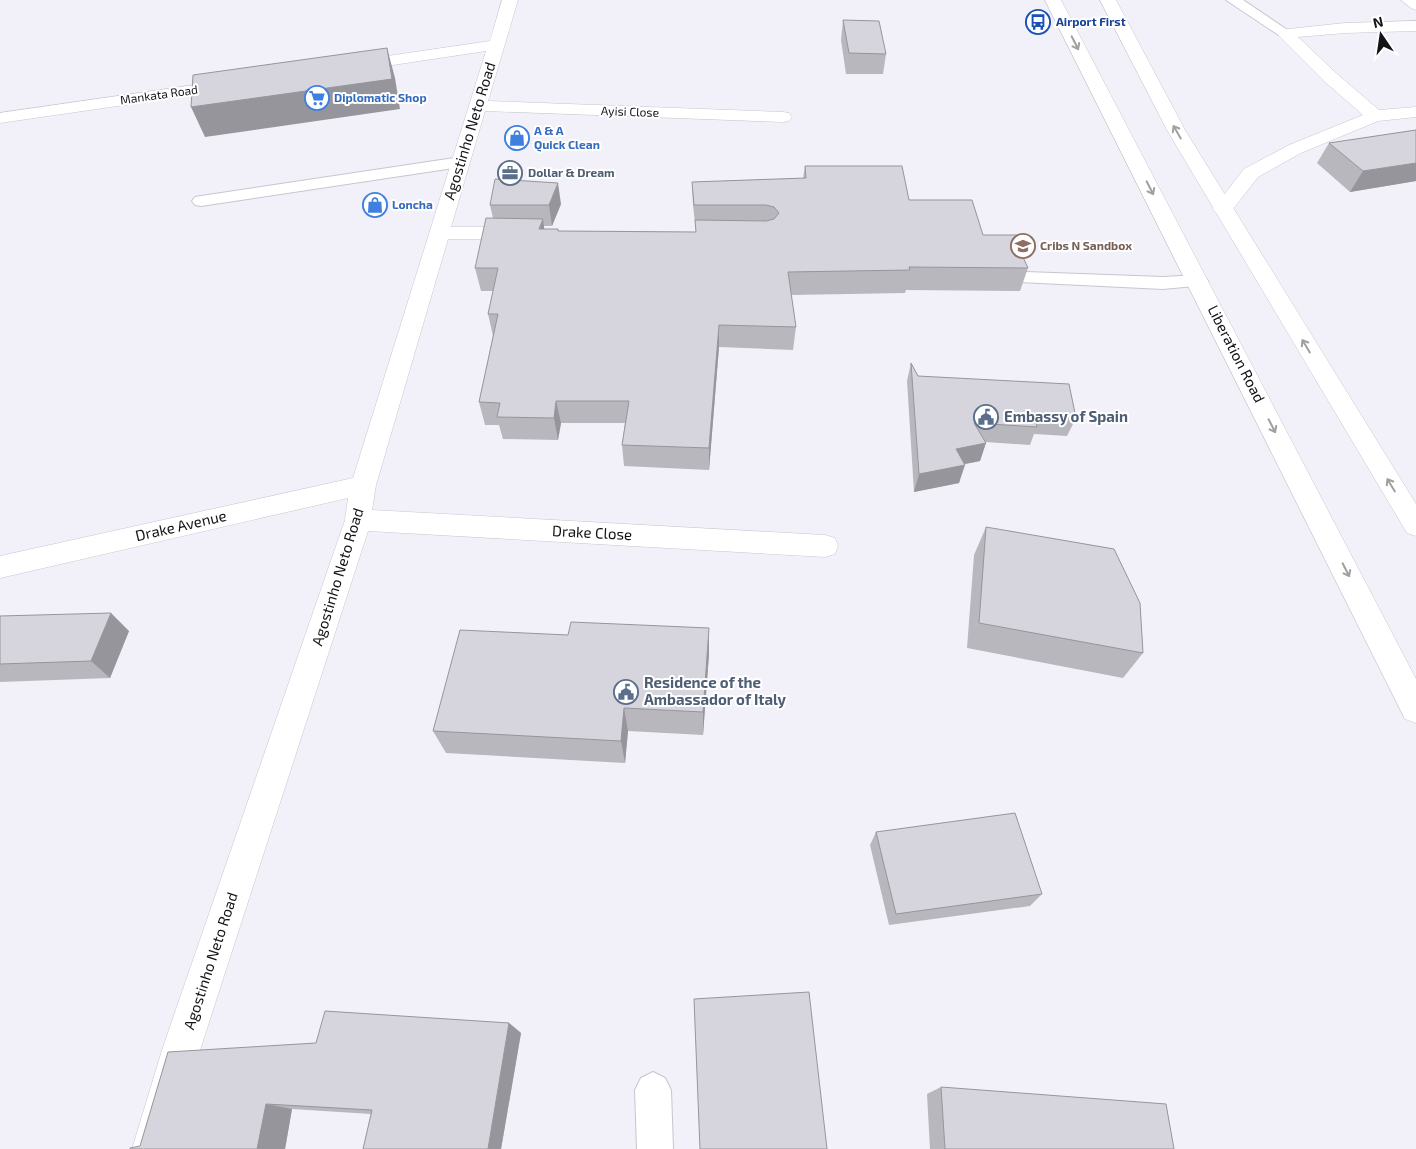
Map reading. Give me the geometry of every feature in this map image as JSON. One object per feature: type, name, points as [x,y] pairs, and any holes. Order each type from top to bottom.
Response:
[{"type":"main road","name":"Agostinho Neto Road","points":[[152,1149],[182,1047],[358,520],[363,485],[510,0]]},
{"type":"main road","name":"Liberation Road","points":[[1053,0],[1386,647],[1416,709]]},
{"type":"main road","points":[[1095,0],[1111,6],[1176,130],[1416,526]]},
{"type":"main road","points":[[1409,0],[1416,5]]},
{"type":"main road","points":[[1286,32],[1416,26]]},
{"type":"main road","points":[[1286,32],[1330,78],[1375,116]]},
{"type":"main road","points":[[340,68],[496,45]]},
{"type":"main road","name":"Mankata Road","points":[[0,118],[243,82]]},
{"type":"main road","name":"Ayisi Close","points":[[478,106],[783,117]]},
{"type":"main road","points":[[1223,209],[1251,173],[1295,149],[1375,116],[1416,112]]},
{"type":"main road","points":[[439,232],[538,234]]},
{"type":"main road","name":"Drake Avenue","points":[[0,567],[363,485]]},
{"type":"main road","name":"Drake Close","points":[[358,520],[825,546]]},
{"type":"main road","points":[[1386,647],[1416,684]]},
{"type":"lane","points":[[1233,0],[1286,32]]},
{"type":"lane","points":[[201,201],[461,162]]},
{"type":"lane","points":[[1026,278],[1163,283],[1198,281]]},
{"type":"lane","points":[[653,1090],[655,1149]]},
{"type":"building","points":[[843,20],[879,21],[886,54],[849,53]]},
{"type":"building","points":[[387,48],[392,79],[191,107],[193,75]]},
{"type":"building","points":[[1416,130],[1416,163],[1363,171],[1329,143]]},
{"type":"building","points":[[805,166],[902,166],[909,200],[972,200],[983,235],[1018,235],[1022,255],[1028,268],[909,267],[910,270],[788,272],[796,327],[719,325],[709,448],[622,445],[629,401],[556,401],[554,418],[497,417],[500,403],[479,402],[498,314],[488,314],[498,268],[475,268],[486,218],[543,219],[539,229],[558,229],[558,231],[696,232],[695,220],[766,221],[774,219],[779,213],[774,207],[766,205],[694,205],[692,182],[806,178]]},
{"type":"building","points":[[495,179],[558,183],[549,205],[490,205]]},
{"type":"building","points":[[911,363],[918,376],[1069,384],[1076,418],[1035,415],[1037,427],[974,423],[986,443],[956,449],[965,465],[919,474]]},
{"type":"building","points":[[986,527],[1114,549],[1140,603],[1143,653],[979,623]]},
{"type":"building","points":[[111,613],[91,661],[0,664],[0,616]]},
{"type":"building","points":[[571,622],[709,628],[703,712],[624,708],[621,741],[433,731],[460,630],[568,635]]},
{"type":"building","points":[[1015,813],[1042,894],[896,914],[876,832]]},
{"type":"building","points":[[809,992],[827,1149],[700,1149],[694,999]]},
{"type":"building","points":[[325,1011],[509,1023],[488,1149],[363,1149],[372,1110],[266,1104],[257,1149],[130,1149],[140,1146],[168,1052],[316,1043]]},
{"type":"building","points":[[941,1087],[1166,1104],[1174,1149],[945,1149]]},
{"type":"place","name":"Airport First","points":[[1038,22]]},
{"type":"place","name":"Diplomatic Shop","points":[[317,98]]},
{"type":"place","name":"A & A Quick Clean","points":[[517,138]]},
{"type":"place","name":"Dollar & Dream","points":[[510,173]]},
{"type":"place","name":"Loncha","points":[[375,205]]},
{"type":"place","name":"Cribs N Sandbox","points":[[1023,246]]},
{"type":"place","name":"Embassy of Spain","points":[[986,417]]},
{"type":"place","name":"Residence of the Ambassador of Italy","points":[[626,692]]}]
